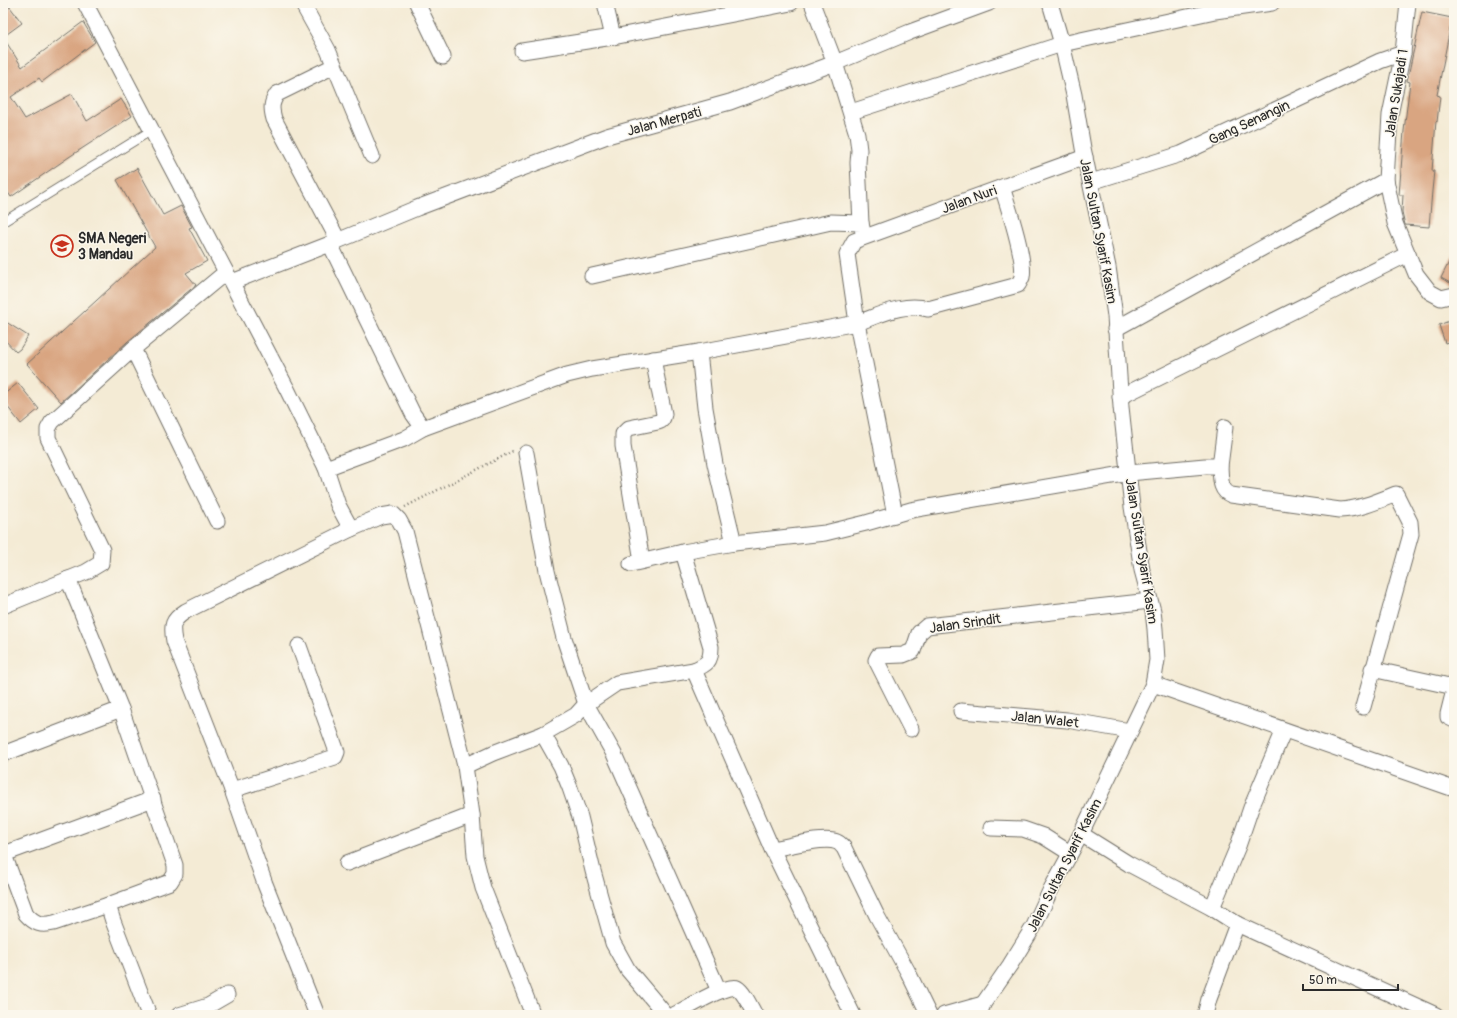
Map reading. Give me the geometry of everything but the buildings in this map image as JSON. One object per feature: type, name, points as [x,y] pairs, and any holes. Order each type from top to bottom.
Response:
[{"type":"street","points":[[85,3],[287,389],[326,468],[338,505],[350,529]]},
{"type":"street","points":[[302,3],[328,50],[372,156]]},
{"type":"street","points":[[417,3],[443,57]]},
{"type":"street","points":[[605,3],[613,38]]},
{"type":"street","points":[[522,51],[613,38],[790,3]]},
{"type":"street","points":[[812,3],[835,63],[857,134],[859,150],[860,234],[847,254],[857,323],[895,515]]},
{"type":"street","name":"Jalan Merpati","points":[[68,579],[86,572],[101,563],[102,550],[48,438],[48,429],[52,422],[133,349],[229,277],[334,242],[417,208],[592,142],[730,102],[835,63],[910,32],[990,3]]},
{"type":"street","name":"Jalan Sultan Syarif Kasim","points":[[981,1009],[1034,926],[1081,834],[1153,684],[1156,654],[1155,629],[1141,562],[1132,507],[1120,397],[1116,329],[1108,267],[1085,157],[1074,95],[1062,44],[1050,3]]},
{"type":"street","points":[[851,112],[1062,44],[1215,11],[1272,3]]},
{"type":"street","name":"Jalan Sukajadi 1","points":[[1408,3],[1403,53],[1390,115],[1386,180],[1395,223],[1416,274],[1430,292],[1441,298],[1454,295]]},
{"type":"street","name":"Gang Senangin","points":[[1091,182],[1181,154],[1380,61],[1403,53]]},
{"type":"street","points":[[334,66],[277,94],[272,101],[271,108],[274,119],[334,242],[413,414],[423,428]]},
{"type":"street","name":"Jalan Nuri","points":[[860,234],[1002,187],[1085,157]]},
{"type":"street","points":[[1116,329],[1386,180]]},
{"type":"street","points":[[326,468],[404,439],[423,428],[567,375],[592,369],[699,352],[857,323],[905,306],[918,306],[928,309],[1018,285],[1022,278],[1023,269],[1002,187]]},
{"type":"street","points":[[592,276],[831,222],[860,234]]},
{"type":"street","points":[[1120,397],[1408,254]]},
{"type":"street","points":[[133,349],[216,521]]},
{"type":"street","points":[[699,352],[706,415],[715,464],[734,543]]},
{"type":"street","points":[[653,359],[663,418],[658,422],[629,428],[623,434],[623,446],[637,562],[734,543],[825,533],[911,510],[1129,473],[1204,466],[1220,466]]},
{"type":"street","points":[[1225,427],[1220,466],[1221,486],[1224,491],[1232,496],[1340,510],[1360,508],[1396,494],[1410,522],[1411,534],[1372,669],[1363,707]]},
{"type":"street","points":[[526,453],[547,571],[564,638],[586,704],[614,754],[719,991]]},
{"type":"street","points":[[317,1015],[265,884],[232,790],[174,641],[172,630],[173,622],[178,616],[186,611],[350,529],[381,516],[393,514],[399,520],[405,531],[465,766],[472,814],[475,856],[483,888],[533,1015]]},
{"type":"street","points":[[465,766],[493,753],[543,734],[576,715],[586,704],[617,683],[627,680],[694,670],[709,662],[711,647],[683,552]]},
{"type":"street","points":[[3,606],[68,579],[121,709],[153,799],[175,866],[176,874],[170,882],[54,923],[45,925],[32,921],[26,914],[3,853],[153,799]]},
{"type":"street","name":"Jalan Srindit","points":[[911,730],[876,660],[878,656],[904,655],[912,651],[919,633],[926,626],[1150,601]]},
{"type":"street","points":[[232,790],[335,757],[337,755],[299,646]]},
{"type":"street","points":[[1372,669],[1454,688],[1448,714],[1448,717],[1454,720]]},
{"type":"street","points":[[694,670],[772,849],[852,1015]]},
{"type":"street","points":[[1153,684],[1454,789]]},
{"type":"street","points":[[3,754],[121,709]]},
{"type":"street","name":"Jalan Walet","points":[[961,711],[1067,720],[1130,731]]},
{"type":"street","points":[[1212,908],[1238,846],[1251,808],[1284,730]]},
{"type":"street","points":[[543,734],[561,766],[580,817],[613,943],[628,970],[666,1015]]},
{"type":"street","points":[[347,863],[472,814]]},
{"type":"street","points":[[991,828],[1023,829],[1043,836],[1070,853]]},
{"type":"street","points":[[1081,834],[1129,864],[1212,908],[1237,924],[1436,1015]]},
{"type":"street","points":[[772,849],[829,840],[840,844],[844,848],[929,1015]]},
{"type":"street","points":[[108,905],[149,1015]]},
{"type":"street","points":[[1206,1015],[1209,999],[1237,924]]},
{"type":"street","points":[[674,1015],[719,991],[733,987],[739,990],[755,1015]]},
{"type":"street","points":[[179,1015],[208,1006],[227,995]]},
{"type":"street","points":[[944,1015],[981,1009]]},
{"type":"lane","points":[[3,222],[152,130]]},
{"type":"path","points":[[393,514],[511,452],[522,450],[526,453]]},
{"type":"place","name":"SMA Negeri 3 Mandau","points":[[62,246]]}]
